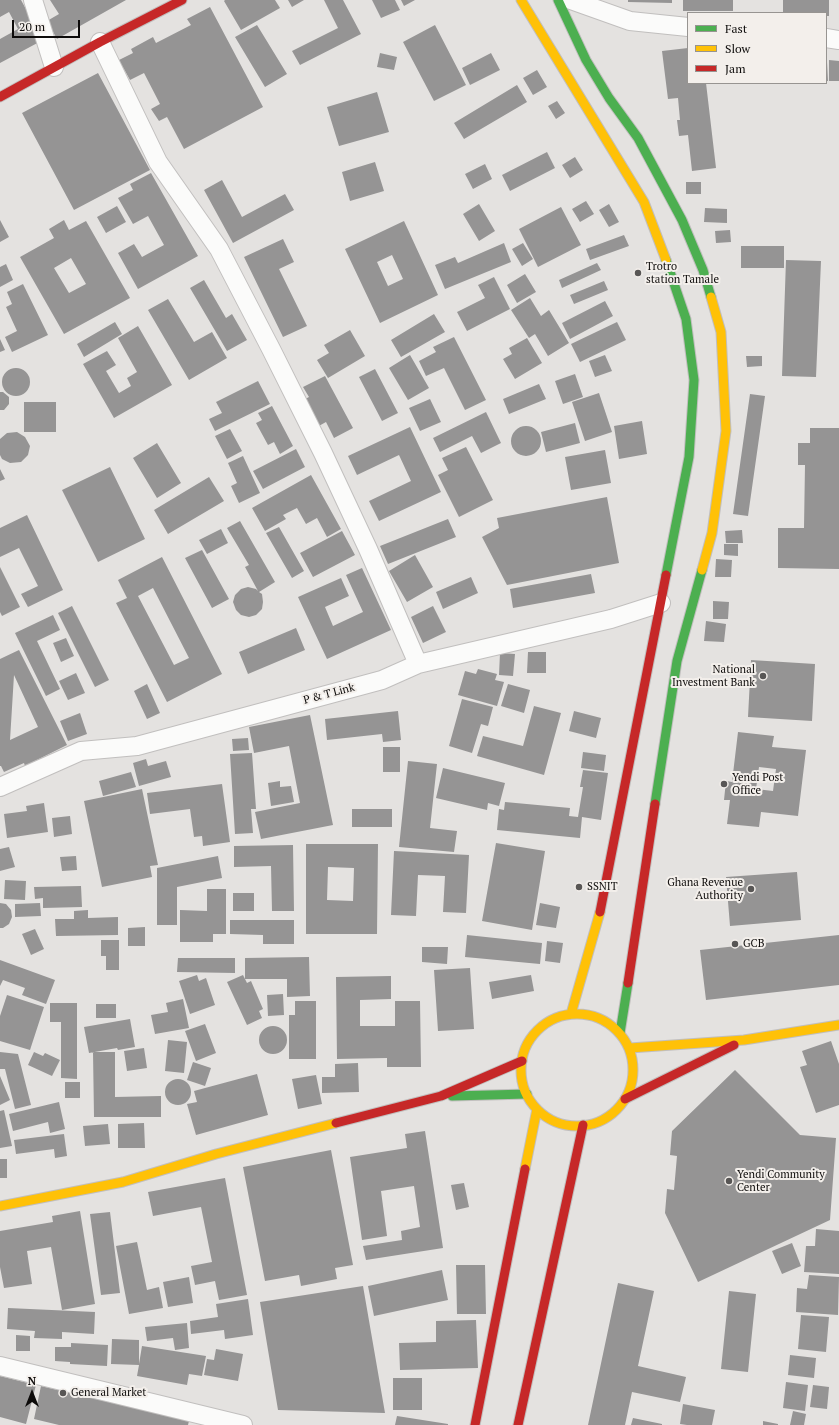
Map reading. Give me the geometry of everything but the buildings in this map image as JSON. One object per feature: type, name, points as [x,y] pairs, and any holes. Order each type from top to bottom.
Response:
[{"type":"main road","points":[[0,97],[100,42],[182,0]]},
{"type":"main road","points":[[521,0],[644,202],[666,258],[686,320],[694,380],[689,456],[661,604],[598,920],[571,1014]]},
{"type":"main road","points":[[558,0],[586,60],[609,98],[638,138],[682,220],[703,270],[721,332],[726,431],[712,533],[677,661],[620,1033]]},
{"type":"main road","points":[[571,1014],[589,1015],[606,1022],[620,1033],[630,1048],[633,1065],[632,1082],[626,1099],[615,1112],[600,1121],[583,1125],[566,1124],[550,1119],[537,1109],[527,1094],[522,1078],[522,1060],[528,1044],[539,1029],[553,1019],[571,1014]]},
{"type":"main road","points":[[630,1048],[744,1040],[839,1025]]},
{"type":"main road","points":[[626,1099],[744,1040]]},
{"type":"main road","points":[[0,1206],[123,1182],[216,1154],[441,1096],[522,1060]]},
{"type":"main road","points":[[441,1096],[527,1094]]},
{"type":"main road","points":[[475,1425],[537,1109]]},
{"type":"main road","points":[[518,1425],[583,1125]]},
{"type":"street","points":[[33,0],[54,67]]},
{"type":"street","points":[[571,0],[630,22],[687,27]]},
{"type":"street","points":[[827,38],[839,40]]},
{"type":"street","points":[[100,42],[158,162],[219,249],[271,349],[368,549],[418,664]]},
{"type":"street","name":"P & T Link","points":[[0,787],[82,751],[138,746],[382,680],[418,664],[611,619],[661,604]]},
{"type":"street","points":[[0,1366],[243,1425]]},
{"type":"traffic: fast","points":[[558,0],[586,60],[609,98],[638,138],[682,220],[703,270],[711,297]]},
{"type":"traffic: fast","points":[[666,260],[686,319],[694,380],[689,457],[666,575]]},
{"type":"traffic: fast","points":[[655,804],[677,661],[702,570]]},
{"type":"traffic: fast","points":[[620,1033],[628,983]]},
{"type":"traffic: fast","points":[[452,1096],[527,1094]]},
{"type":"traffic: slow","points":[[521,0],[644,202],[666,260]]},
{"type":"traffic: slow","points":[[702,570],[712,533],[726,431],[721,332],[711,297]]},
{"type":"traffic: slow","points":[[571,1014],[600,912]]},
{"type":"traffic: slow","points":[[577,1014],[588,1015],[598,1019],[608,1024],[616,1031],[623,1039],[628,1049],[632,1059],[633,1070],[632,1081],[628,1091],[623,1101],[616,1109],[608,1116],[598,1121],[588,1125],[577,1126],[566,1125],[556,1121],[546,1116],[538,1109],[531,1101],[526,1091],[522,1081],[521,1070],[522,1059],[526,1049],[531,1039],[538,1031],[546,1024],[556,1019],[566,1015],[577,1014]]},
{"type":"traffic: slow","points":[[630,1048],[744,1040],[839,1025]]},
{"type":"traffic: slow","points":[[525,1169],[537,1109]]},
{"type":"traffic: slow","points":[[0,1206],[123,1182],[216,1154],[336,1123]]},
{"type":"traffic: jam","points":[[0,97],[100,42],[182,0]]},
{"type":"traffic: jam","points":[[600,912],[666,575]]},
{"type":"traffic: jam","points":[[628,983],[655,804]]},
{"type":"traffic: jam","points":[[625,1099],[734,1045]]},
{"type":"traffic: jam","points":[[336,1123],[441,1096],[522,1061]]},
{"type":"traffic: jam","points":[[518,1425],[583,1125]]},
{"type":"traffic: jam","points":[[475,1425],[525,1169]]},
{"type":"place","name":"Trotro station Tamale","points":[[638,273]]},
{"type":"place","name":"National Investment Bank","points":[[763,676]]},
{"type":"place","name":"Yendi Post Office","points":[[724,784]]},
{"type":"place","name":"SSNIT","points":[[579,887]]},
{"type":"place","name":"Ghana Revenue Authority","points":[[751,889]]},
{"type":"place","name":"GCB","points":[[735,944]]},
{"type":"place","name":"Yendi Community Center","points":[[729,1181]]},
{"type":"place","name":"General Market","points":[[63,1393]]}]
